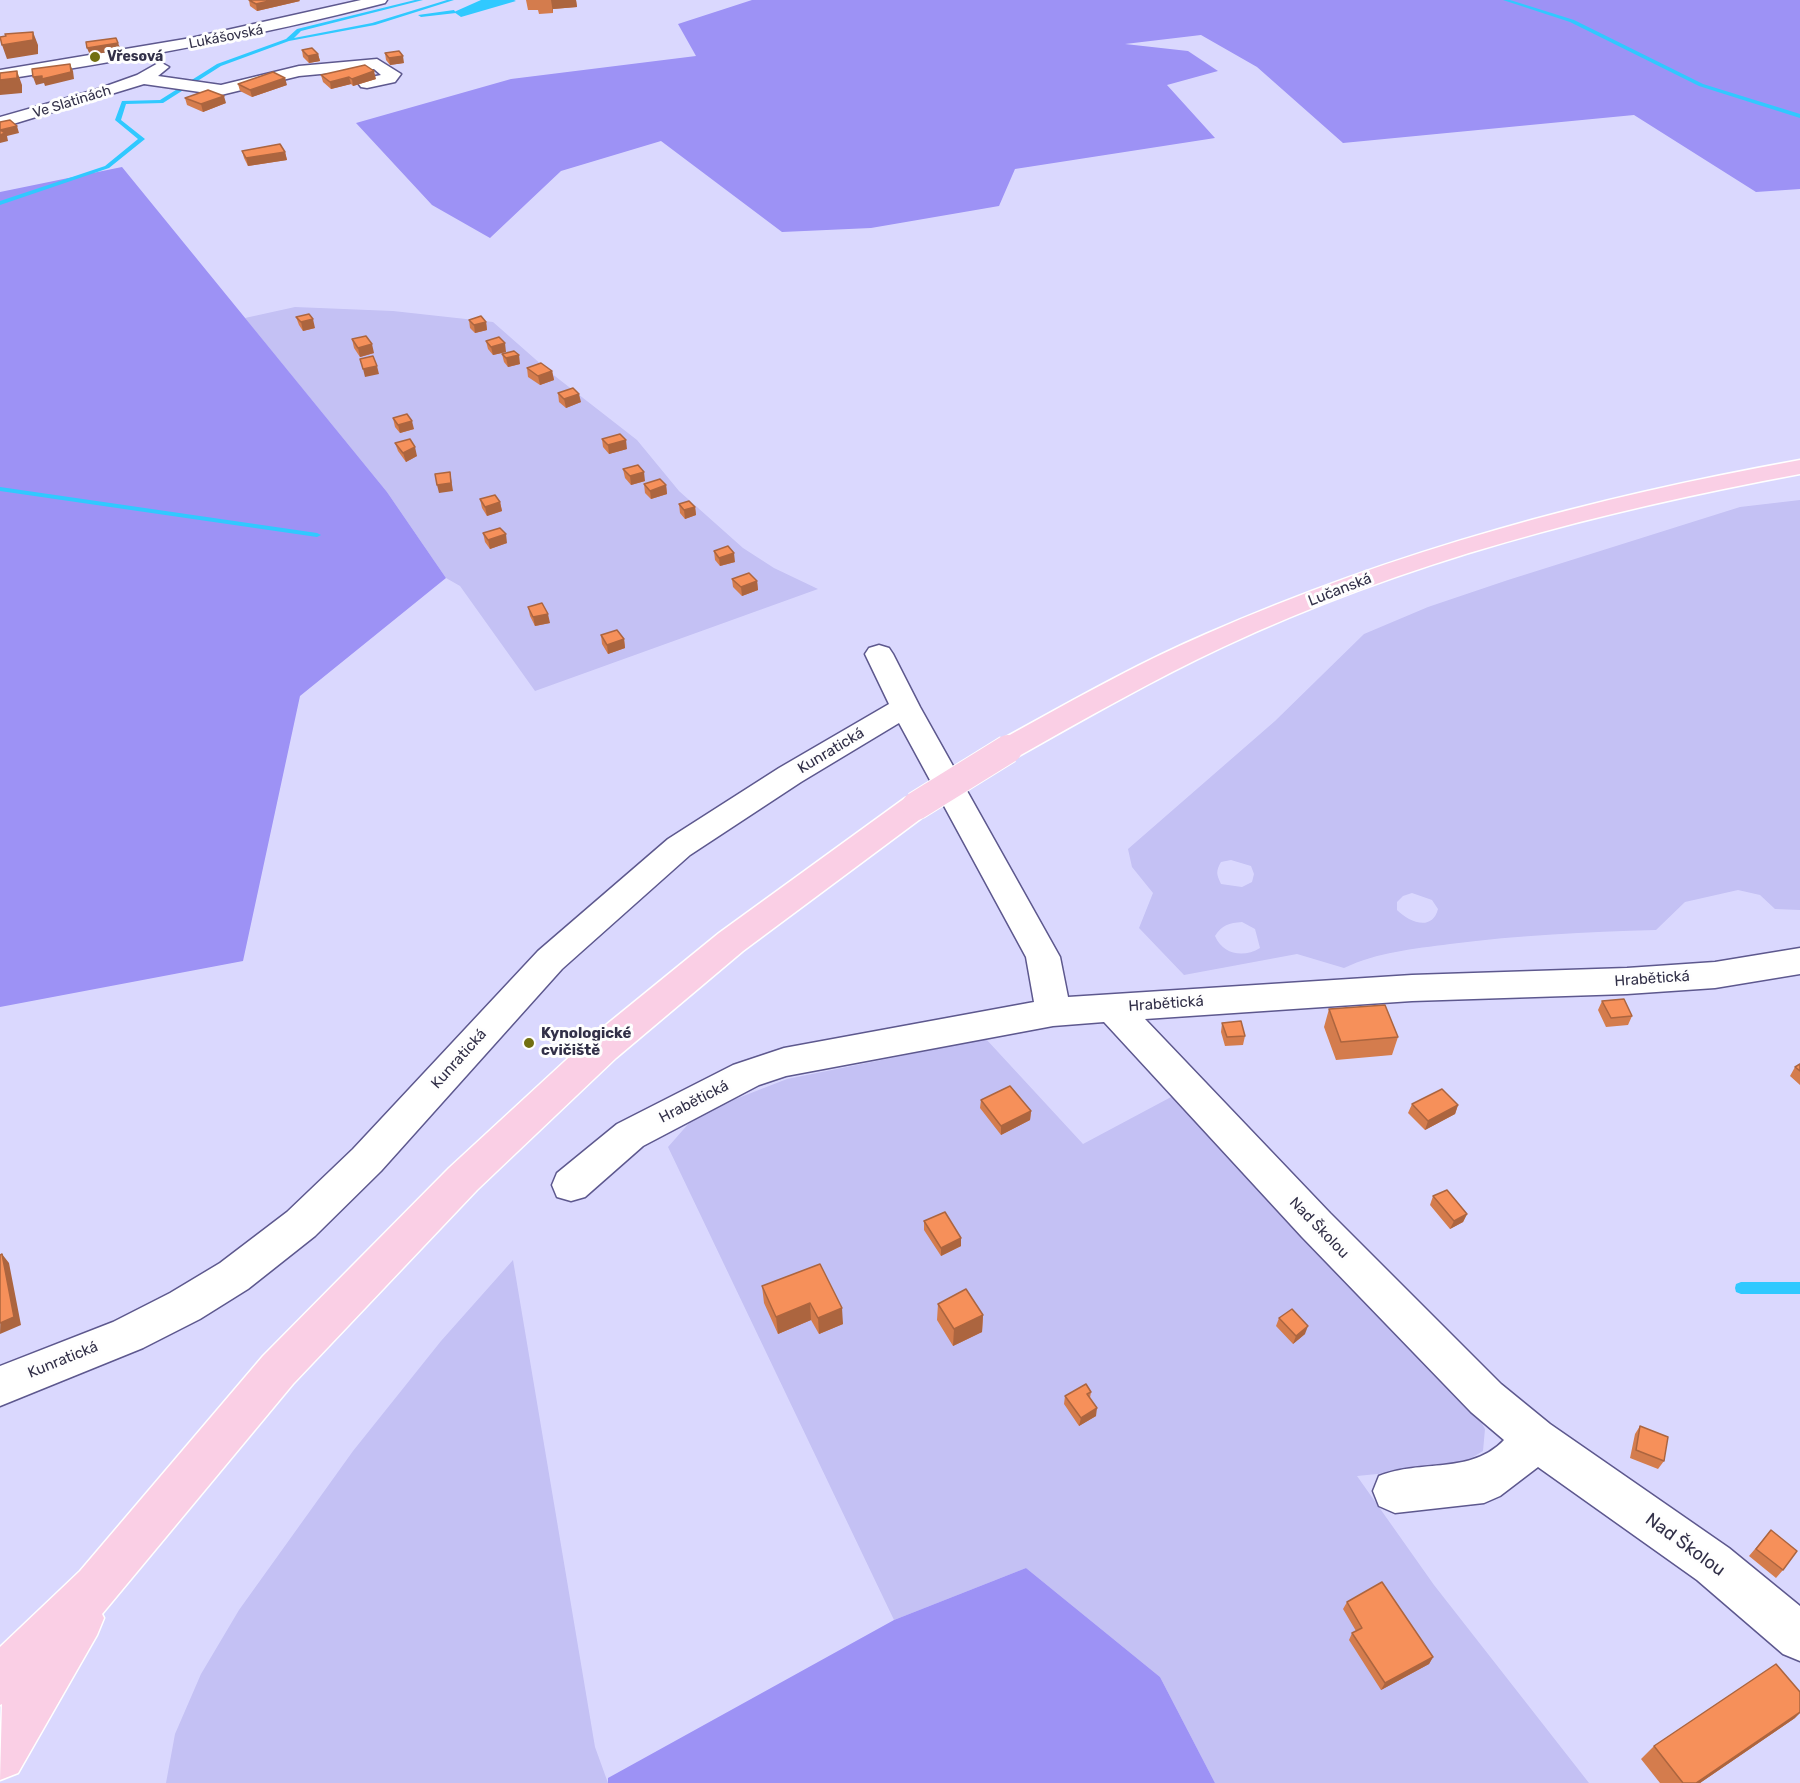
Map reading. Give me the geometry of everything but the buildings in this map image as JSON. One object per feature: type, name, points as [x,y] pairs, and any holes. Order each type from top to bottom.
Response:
[{"type":"main road","name":"Lučanská","points":[[96,1587],[278,1370],[463,1179],[603,1048],[731,942],[916,806],[1008,750],[1156,669],[1249,626],[1414,562],[1504,532],[1600,507],[1663,492],[1800,467]]},
{"type":"main road","points":[[0,1681],[96,1587]]},
{"type":"main road","points":[[0,1755],[96,1587]]},
{"type":"street","name":"Lukášovská","points":[[0,75],[210,40],[300,21],[379,0]]},
{"type":"street","name":"Ve Slatinách","points":[[0,123],[57,108],[143,79],[170,63],[201,54],[209,49],[210,40]]},
{"type":"street","name":"Ve Slatinách","points":[[143,79],[220,90],[299,71],[328,67],[377,64],[392,74],[389,78],[367,83]]},
{"type":"street","points":[[879,654],[905,707],[1043,957],[1053,1012]]},
{"type":"street","name":"Kunratická","points":[[0,1386],[128,1335],[185,1306],[234,1276],[302,1224],[367,1160],[550,960],[679,847],[790,775],[905,707]]},
{"type":"street","name":"Hrabětická","points":[[571,1185],[630,1135],[746,1075],[784,1062],[1053,1012],[1412,988],[1627,981],[1715,975],[1800,961]]},
{"type":"street","name":"Nad Školou","points":[[1112,1008],[1324,1233],[1486,1398],[1535,1439],[1713,1564],[1800,1637]]},
{"type":"street","points":[[1395,1491],[1484,1481],[1515,1460],[1535,1439]]},
{"type":"shaded area","points":[[481,0],[516,1],[461,17],[454,12]]},
{"type":"shaded area","points":[[752,0],[1800,0],[1800,189],[1756,192],[1634,115],[1343,143],[1257,67],[1201,35],[1125,44],[1188,51],[1218,71],[1167,85],[1215,138],[1015,169],[999,206],[871,228],[782,232],[661,141],[561,171],[490,238],[432,205],[356,123],[511,79],[696,56],[678,24]]},
{"type":"shaded area","points":[[122,167],[387,492],[446,578],[300,696],[243,961],[0,1007],[0,192]]},
{"type":"shaded area","points":[[295,307],[393,311],[493,322],[551,373],[637,440],[679,491],[743,548],[774,568],[818,589],[535,691],[460,586],[446,578],[387,492],[245,318]]},
{"type":"shaded area","points":[[1800,500],[1800,910],[1775,909],[1760,895],[1738,890],[1685,902],[1656,930],[1553,934],[1450,944],[1383,955],[1344,968],[1297,954],[1184,975],[1139,928],[1153,893],[1132,867],[1128,849],[1275,721],[1364,634],[1428,607],[1740,507]],"holes":[[[1231,860],[1251,866],[1254,874],[1252,882],[1242,887],[1221,884],[1217,875],[1218,868],[1221,862]],[[1412,893],[1432,900],[1438,909],[1435,916],[1426,923],[1408,918],[1397,910],[1397,902],[1403,896]],[[1242,922],[1255,929],[1260,948],[1241,954],[1223,947],[1215,936],[1226,925]]]},
{"type":"shaded area","points":[[986,1039],[1083,1144],[1173,1096],[1475,1411],[1485,1429],[1483,1451],[1458,1466],[1357,1476],[1434,1585],[1589,1783],[1215,1783],[1160,1677],[1026,1568],[894,1620],[668,1147],[697,1114],[787,1079]]},
{"type":"shaded area","points":[[513,1260],[595,1747],[608,1783],[166,1783],[175,1734],[201,1674],[239,1610],[353,1451],[441,1341]]},
{"type":"shaded area","points":[[1026,1568],[1160,1677],[1215,1783],[608,1783],[608,1778],[894,1620]]},
{"type":"waterway","points":[[0,203],[107,167],[142,139],[118,120],[124,102],[161,102],[219,65],[288,40],[299,30],[421,0]]},
{"type":"waterway","points":[[290,40],[373,24],[452,0]]},
{"type":"waterway","points":[[1505,0],[1572,21],[1701,85],[1800,116]]},
{"type":"waterway","points":[[421,15],[454,12]]},
{"type":"waterway","points":[[0,489],[317,535]]},
{"type":"waterway","points":[[1741,1288],[1800,1288]]},
{"type":"place","name":"Vřesová","points":[[95,57]]},
{"type":"place","name":"Kynologické cvičiště","points":[[529,1043]]}]
